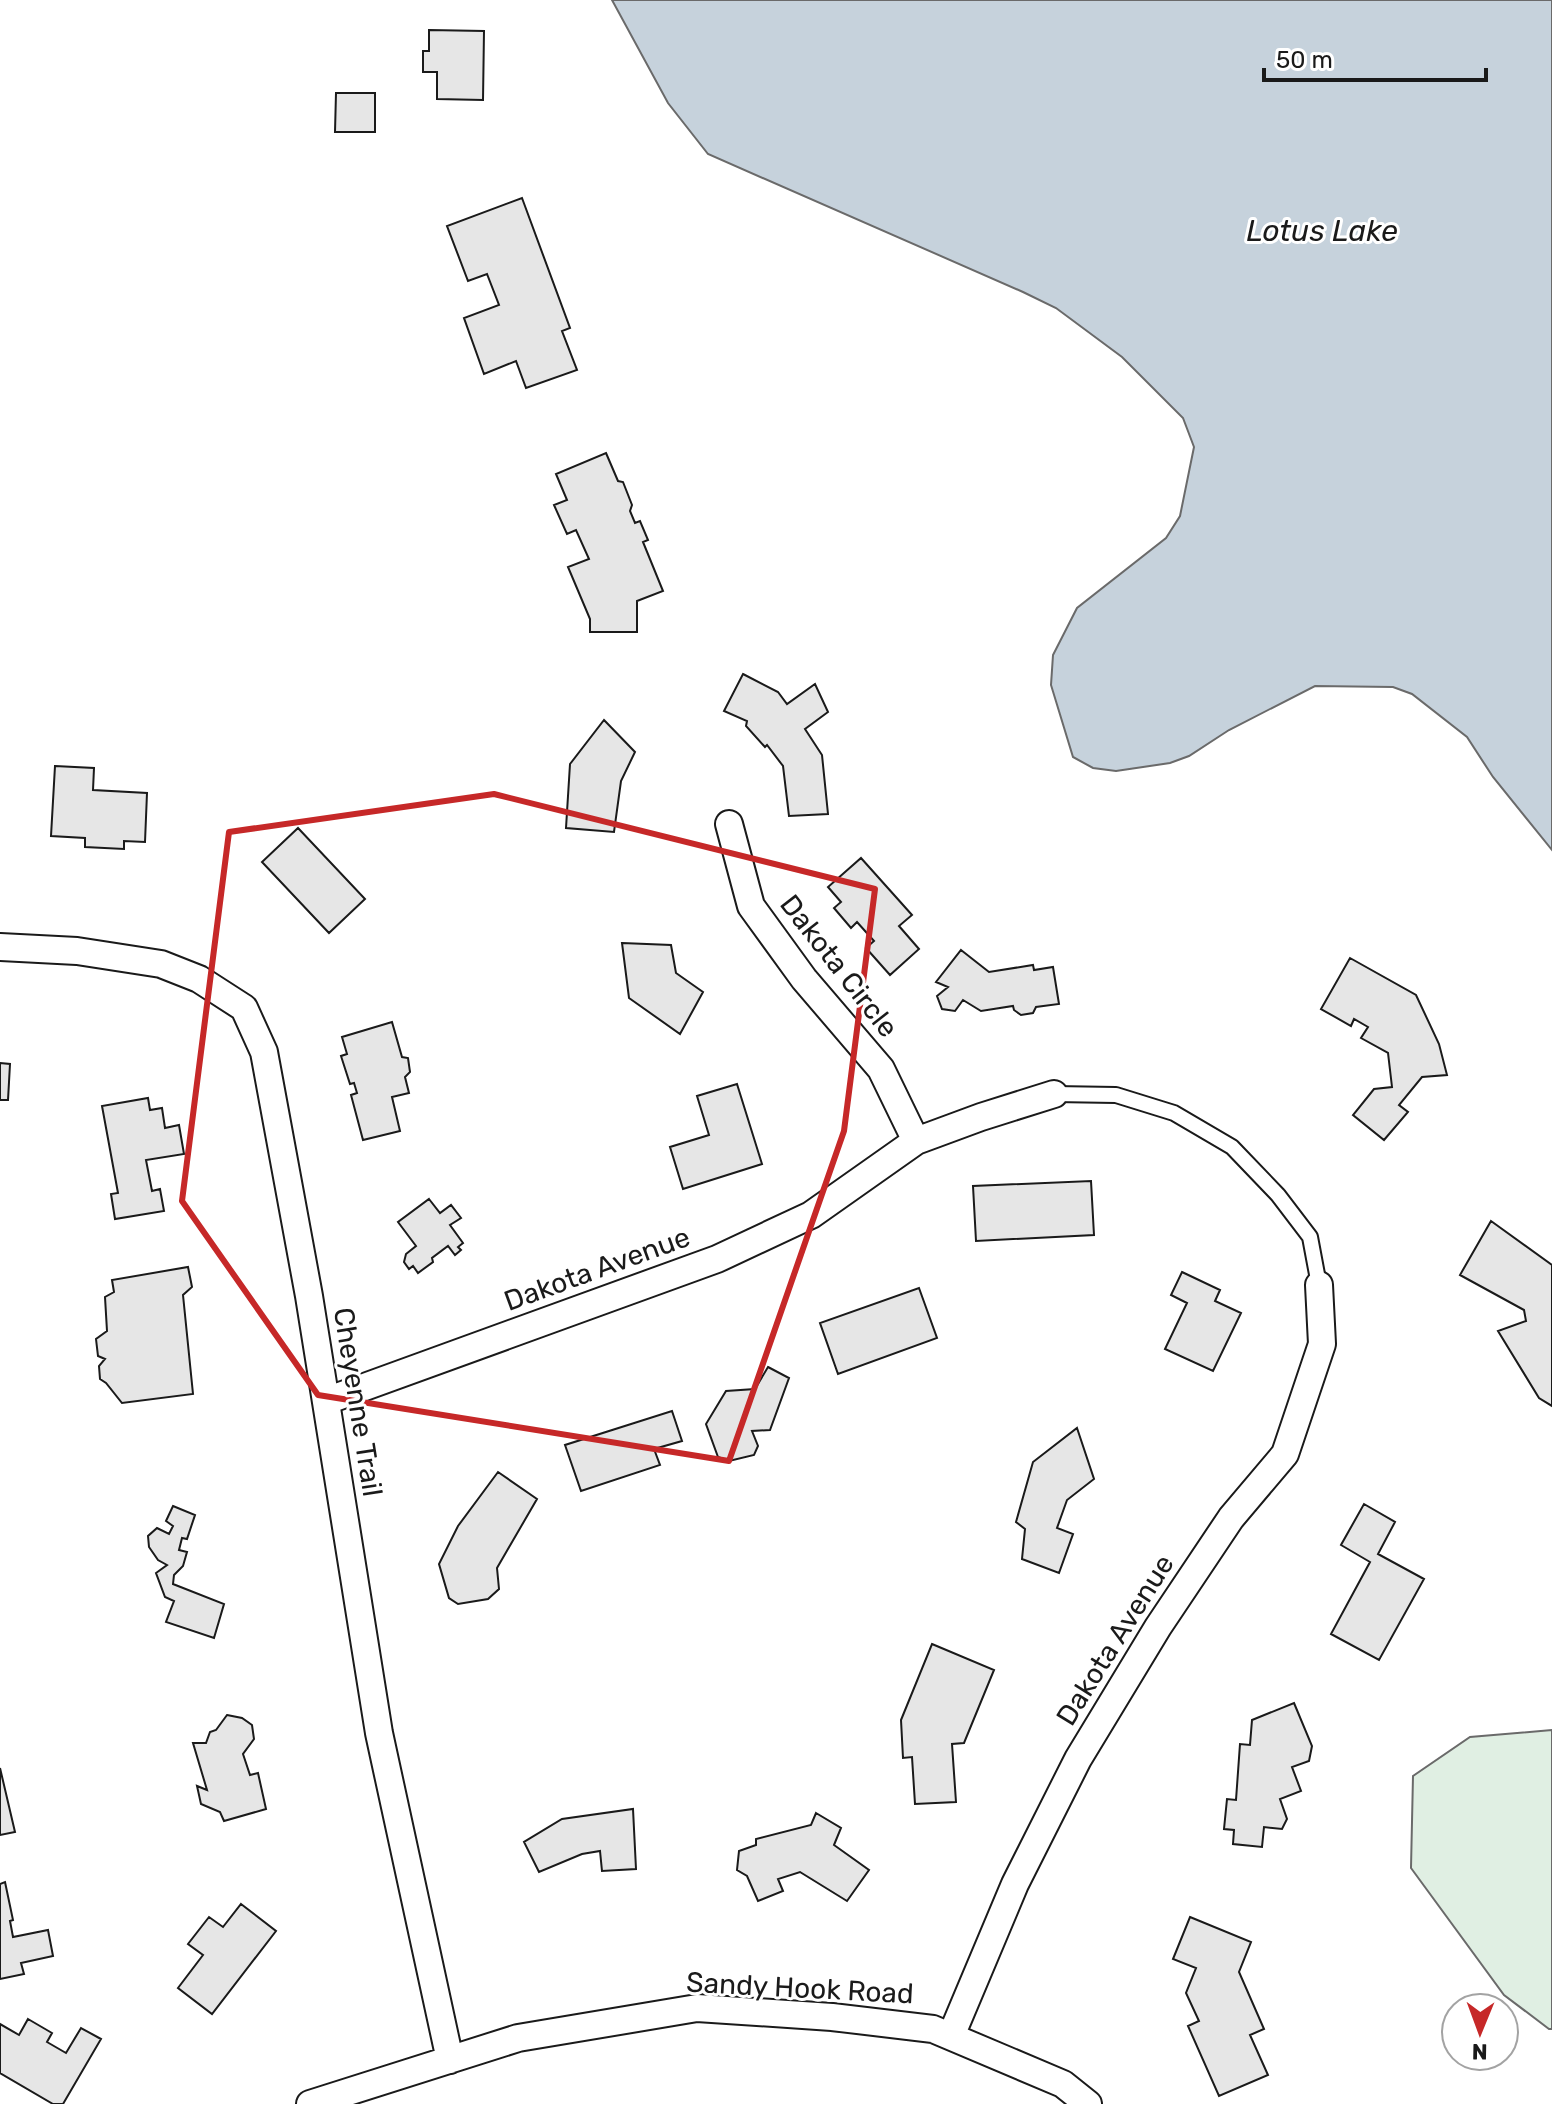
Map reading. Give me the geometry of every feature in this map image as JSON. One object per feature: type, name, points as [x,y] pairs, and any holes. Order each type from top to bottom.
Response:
[{"type":"street","name":"Dakota Circle","points":[[729,824],[751,906],[804,979],[881,1069],[916,1141]]},
{"type":"street","name":"Cheyenne Trail","points":[[0,947],[77,951],[161,964],[199,979],[244,1008],[264,1052],[326,1401],[379,1733],[450,2060]]},
{"type":"street","name":"Dakota Avenue","points":[[326,1401],[717,1259],[811,1215],[916,1141],[1054,1094]]},
{"type":"street","name":"Dakota Avenue","points":[[951,2036],[1015,1884],[1078,1759],[1158,1627],[1231,1518],[1285,1454],[1322,1344],[1319,1285]]},
{"type":"street","name":"Sandy Hook Road","points":[[310,2104],[518,2038],[697,2008],[832,2017],[933,2029],[1063,2084],[1088,2104]]},
{"type":"lane","points":[[1054,1094],[1116,1095],[1174,1113],[1232,1147],[1278,1195],[1310,1237],[1319,1285]]},
{"type":"highlighted area","points":[[494,794],[875,889],[844,1131],[729,1461],[318,1395],[182,1201],[229,832]]},
{"type":"green space","points":[[1552,1730],[1552,2029],[1520,2007],[1520,1992],[1502,1992],[1411,1868],[1413,1776],[1470,1737]]},
{"type":"water","name":"Lotus Lake","points":[[612,0],[1552,0],[1552,850],[1493,777],[1467,737],[1412,694],[1393,687],[1315,686],[1229,730],[1189,756],[1170,763],[1116,771],[1093,768],[1073,757],[1051,685],[1053,655],[1077,608],[1166,538],[1180,516],[1194,447],[1183,418],[1122,357],[1056,308],[708,154],[668,103]]},
{"type":"building","points":[[429,30],[484,31],[483,100],[437,99],[437,72],[423,72],[423,51],[429,51]]},
{"type":"building","points":[[336,93],[375,93],[375,132],[335,132]]},
{"type":"building","points":[[522,198],[570,328],[562,331],[577,370],[526,388],[516,361],[484,374],[464,318],[499,305],[487,274],[468,281],[447,226]]},
{"type":"building","points":[[606,453],[618,481],[623,482],[635,523],[640,521],[648,540],[643,542],[663,591],[637,601],[637,632],[590,632],[590,619],[568,567],[589,559],[576,530],[567,534],[554,505],[567,500],[556,474]]},
{"type":"building","points":[[743,674],[778,692],[787,704],[815,684],[828,712],[805,729],[822,755],[828,814],[789,816],[783,766],[767,745],[765,747],[746,726],[747,721],[724,711]]},
{"type":"building","points":[[604,720],[635,752],[621,781],[614,832],[566,828],[570,764]]},
{"type":"building","points":[[55,766],[94,768],[93,790],[147,793],[145,842],[124,841],[124,849],[85,847],[85,838],[51,836]]},
{"type":"building","points":[[298,828],[365,899],[329,933],[262,862]]},
{"type":"building","points":[[861,858],[912,915],[899,926],[919,949],[890,975],[866,948],[874,941],[857,922],[851,928],[834,908],[841,902],[828,887]]},
{"type":"building","points":[[622,943],[671,945],[676,973],[703,992],[680,1034],[629,998]]},
{"type":"building","points":[[961,950],[989,972],[1033,965],[1034,970],[1053,967],[1059,1004],[1036,1007],[1033,1013],[1021,1015],[1013,1006],[981,1011],[963,1000],[955,1011],[942,1009],[937,996],[948,987],[936,982]]},
{"type":"building","points":[[1350,958],[1416,995],[1439,1044],[1447,1075],[1422,1077],[1399,1105],[1408,1112],[1384,1140],[1353,1115],[1374,1089],[1392,1087],[1388,1053],[1361,1038],[1368,1027],[1354,1019],[1351,1026],[1321,1009]]},
{"type":"building","points":[[392,1022],[402,1057],[408,1058],[410,1072],[405,1077],[409,1093],[392,1097],[400,1131],[363,1140],[351,1095],[357,1093],[354,1083],[350,1084],[341,1056],[347,1054],[342,1037]]},
{"type":"building","points":[[0,1063],[10,1064],[8,1100],[0,1100]]},
{"type":"building","points":[[737,1084],[762,1164],[683,1189],[670,1147],[709,1135],[697,1096]]},
{"type":"building","points":[[148,1098],[150,1110],[162,1108],[165,1128],[179,1125],[184,1154],[146,1160],[152,1191],[160,1189],[164,1211],[115,1219],[111,1194],[118,1193],[102,1106]]},
{"type":"building","points":[[1091,1181],[1094,1235],[976,1241],[973,1186]]},
{"type":"building","points":[[429,1199],[440,1213],[451,1205],[461,1218],[450,1225],[463,1243],[455,1255],[448,1246],[418,1273],[413,1266],[409,1269],[404,1262],[406,1254],[416,1246],[398,1222]]},
{"type":"building","points":[[1491,1221],[1552,1265],[1552,1406],[1539,1398],[1498,1331],[1526,1321],[1524,1310],[1460,1275]]},
{"type":"building","points":[[188,1267],[192,1287],[183,1295],[193,1394],[122,1403],[100,1379],[99,1366],[105,1359],[98,1356],[96,1339],[107,1331],[105,1297],[114,1292],[112,1280]]},
{"type":"building","points":[[1182,1272],[1220,1290],[1215,1301],[1241,1313],[1213,1371],[1165,1349],[1187,1303],[1171,1295]]},
{"type":"building","points":[[919,1288],[937,1338],[838,1374],[820,1323]]},
{"type":"building","points":[[768,1367],[789,1378],[770,1430],[752,1431],[758,1446],[754,1455],[729,1461],[718,1457],[706,1424],[726,1391],[755,1389]]},
{"type":"building","points":[[672,1411],[682,1441],[654,1449],[660,1465],[581,1491],[565,1445]]},
{"type":"building","points":[[1077,1428],[1094,1479],[1067,1500],[1057,1528],[1073,1534],[1059,1573],[1022,1559],[1025,1529],[1016,1522],[1033,1462]]},
{"type":"building","points":[[498,1472],[537,1499],[497,1568],[499,1589],[488,1599],[458,1604],[449,1598],[439,1564],[458,1526]]},
{"type":"building","points":[[1364,1504],[1395,1522],[1378,1554],[1424,1579],[1379,1660],[1331,1634],[1370,1562],[1341,1545]]},
{"type":"building","points":[[173,1506],[195,1515],[187,1539],[182,1538],[179,1550],[187,1552],[183,1566],[174,1575],[173,1584],[224,1604],[214,1638],[166,1622],[174,1601],[165,1597],[156,1573],[167,1565],[158,1560],[149,1547],[148,1536],[157,1528],[169,1534],[173,1526],[166,1521]]},
{"type":"building","points":[[932,1644],[994,1670],[964,1743],[952,1744],[956,1802],[915,1804],[912,1757],[903,1758],[901,1720]]},
{"type":"building","points":[[1294,1703],[1312,1746],[1309,1761],[1292,1767],[1301,1791],[1280,1799],[1287,1819],[1282,1829],[1264,1827],[1262,1847],[1233,1844],[1234,1830],[1224,1829],[1227,1799],[1236,1800],[1240,1744],[1250,1745],[1252,1720]]},
{"type":"building","points":[[227,1715],[242,1718],[252,1725],[254,1739],[243,1754],[250,1775],[258,1773],[266,1809],[224,1821],[220,1812],[201,1804],[197,1786],[207,1790],[193,1743],[206,1743],[210,1732],[216,1730]]},
{"type":"building","points":[[0,1768],[15,1832],[0,1835]]},
{"type":"building","points":[[633,1809],[636,1869],[602,1871],[600,1851],[582,1854],[539,1872],[524,1842],[562,1819]]},
{"type":"building","points":[[816,1813],[841,1828],[834,1845],[869,1870],[847,1901],[800,1872],[778,1879],[783,1891],[758,1901],[747,1876],[737,1870],[739,1851],[756,1845],[756,1839],[811,1825]]},
{"type":"building","points":[[5,1882],[13,1920],[10,1921],[13,1937],[48,1930],[53,1956],[21,1963],[24,1974],[0,1979],[0,1884]]},
{"type":"building","points":[[241,1904],[276,1931],[212,2014],[178,1988],[203,1955],[188,1944],[209,1917],[223,1927]]},
{"type":"building","points":[[1190,1917],[1251,1942],[1239,1972],[1264,2029],[1250,2035],[1268,2075],[1219,2096],[1188,2026],[1199,2021],[1186,1993],[1196,1968],[1173,1959]]},
{"type":"building","points":[[28,2019],[52,2033],[47,2042],[66,2053],[81,2028],[101,2039],[63,2104],[53,2104],[0,2073],[0,2024],[19,2035]]}]
